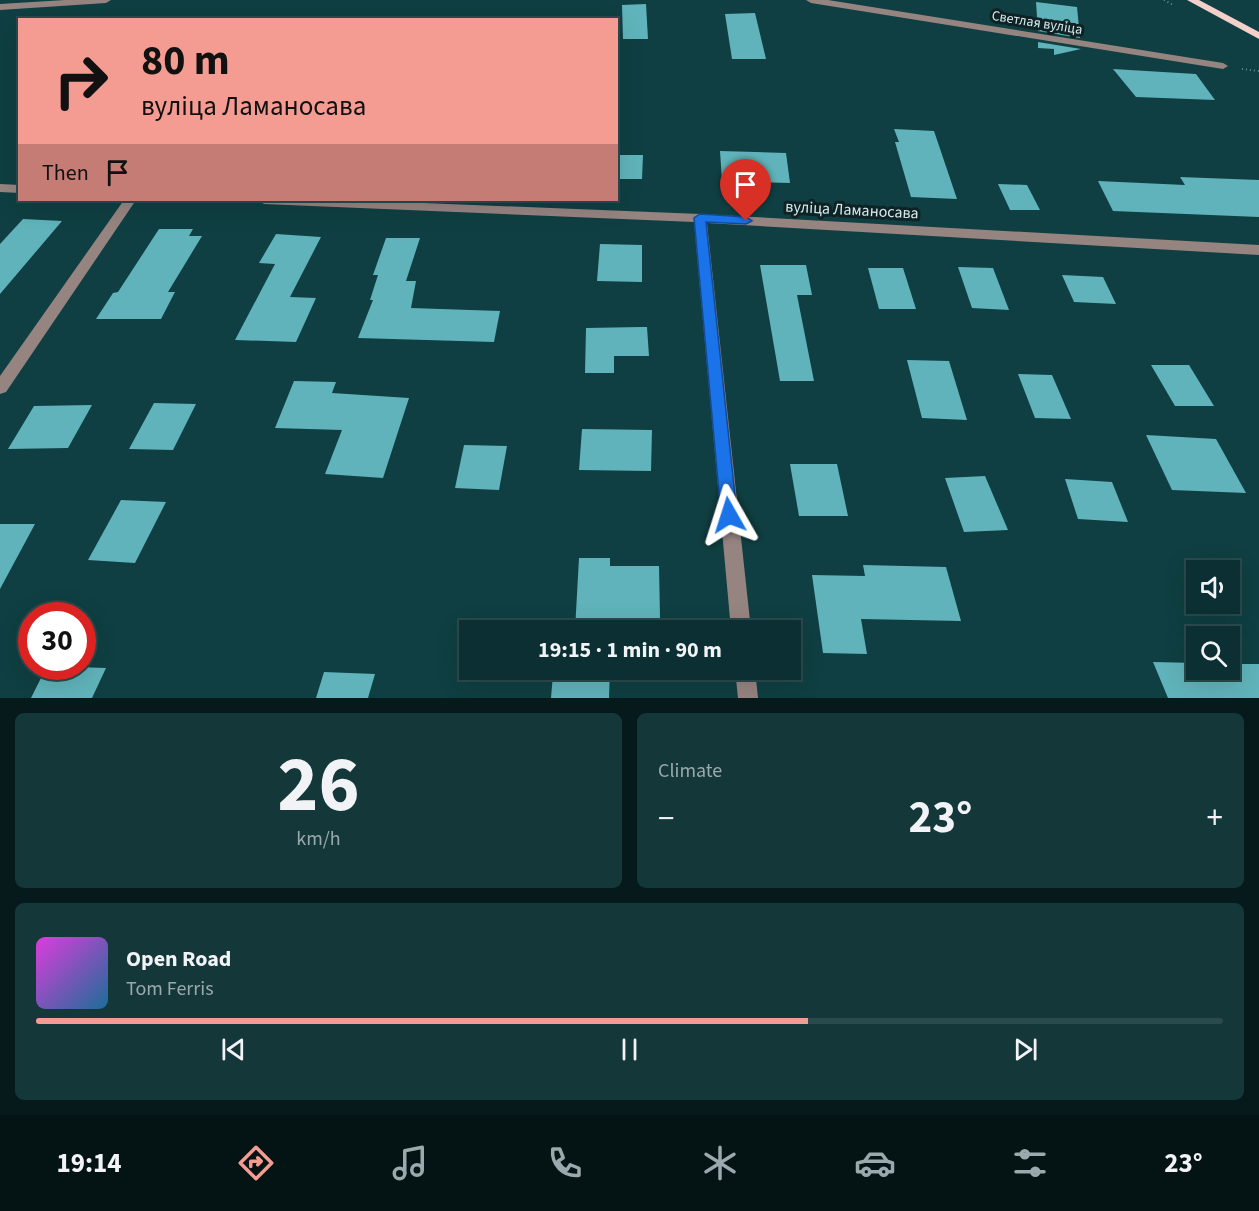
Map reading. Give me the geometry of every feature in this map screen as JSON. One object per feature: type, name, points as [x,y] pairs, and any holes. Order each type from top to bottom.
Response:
[{"type":"main road","points":[[1192,0],[1259,36]]},
{"type":"street","points":[[0,7],[106,0]]},
{"type":"street","name":"Светлая вуліца","points":[[811,0],[1223,66]]},
{"type":"street","points":[[0,17],[13,6]]},
{"type":"street","points":[[0,188],[18,189]]},
{"type":"street","points":[[0,388],[129,201]]},
{"type":"street","name":"вуліца Ламаносава","points":[[288,201],[700,218],[1259,250]]},
{"type":"street","points":[[700,218],[740,620]]},
{"type":"street","points":[[746,680],[748,698]]},
{"type":"building","points":[[1036,2],[1077,7],[1080,38],[1038,31]]},
{"type":"building","points":[[646,4],[648,39],[623,39],[622,5]]},
{"type":"building","points":[[755,13],[766,59],[732,59],[725,14]]},
{"type":"building","points":[[1038,42],[1081,49],[1054,55],[1054,49],[1038,48]]},
{"type":"building","points":[[1113,69],[1196,74],[1215,100],[1136,97]]},
{"type":"building","points":[[894,129],[934,131],[957,199],[911,197],[895,142],[899,142]]},
{"type":"building","points":[[720,151],[786,153],[790,183],[722,181]]},
{"type":"building","points":[[618,155],[643,155],[642,179],[618,179]]},
{"type":"building","points":[[1180,177],[1259,180],[1259,217],[1113,211],[1098,181],[1185,185]]},
{"type":"building","points":[[998,184],[1027,185],[1040,210],[1010,210]]},
{"type":"building","points":[[23,219],[62,221],[0,294],[0,244]]},
{"type":"building","points":[[159,229],[193,229],[189,236],[202,236],[168,292],[175,292],[161,319],[96,319],[113,293],[118,292]]},
{"type":"building","points":[[276,234],[321,237],[290,297],[316,298],[296,342],[235,340],[275,264],[259,263]]},
{"type":"building","points":[[386,238],[420,238],[406,281],[416,281],[411,308],[500,311],[494,342],[358,338],[373,300],[370,300],[378,275],[373,275]]},
{"type":"building","points":[[600,244],[642,245],[642,282],[597,281]]},
{"type":"building","points":[[760,265],[806,265],[812,295],[797,295],[814,381],[780,381]]},
{"type":"building","points":[[958,267],[993,268],[1009,310],[972,308]]},
{"type":"building","points":[[868,268],[903,268],[916,309],[879,309]]},
{"type":"building","points":[[1062,275],[1103,277],[1116,304],[1074,302]]},
{"type":"building","points":[[647,327],[649,356],[614,356],[614,373],[585,373],[586,328]]},
{"type":"building","points":[[907,360],[949,361],[967,420],[922,418]]},
{"type":"building","points":[[1151,365],[1189,365],[1214,406],[1175,406]]},
{"type":"building","points":[[1018,374],[1052,375],[1071,419],[1035,418]]},
{"type":"building","points":[[294,381],[336,382],[332,393],[409,398],[383,478],[325,474],[342,430],[275,428]]},
{"type":"building","points":[[154,403],[196,404],[173,450],[129,449]]},
{"type":"building","points":[[92,405],[68,448],[8,449],[34,406]]},
{"type":"building","points":[[582,429],[652,430],[651,471],[579,470]]},
{"type":"building","points":[[1146,435],[1216,439],[1246,493],[1172,490]]},
{"type":"building","points":[[464,445],[507,446],[499,490],[455,488]]},
{"type":"building","points":[[790,464],[837,464],[848,516],[799,516]]},
{"type":"building","points":[[985,476],[1008,530],[964,532],[945,478]]},
{"type":"building","points":[[1065,479],[1112,482],[1128,522],[1078,519]]},
{"type":"building","points":[[121,500],[166,502],[135,563],[88,560]]},
{"type":"building","points":[[0,524],[35,524],[0,589]]},
{"type":"building","points":[[579,558],[610,558],[610,566],[659,566],[660,618],[576,620]]},
{"type":"building","points":[[863,565],[946,567],[961,621],[861,619],[867,654],[823,653],[812,575],[865,576]]},
{"type":"building","points":[[1153,662],[1186,663],[1186,680],[1240,680],[1240,664],[1259,664],[1259,698],[1168,698]]},
{"type":"building","points":[[96,668],[106,668],[92,698],[31,698],[40,680],[96,680]]},
{"type":"building","points":[[324,672],[375,674],[368,698],[316,698]]},
{"type":"building","points":[[552,680],[610,680],[609,698],[551,698]]},
{"type":"route","points":[[729,515],[700,218],[746,221]]}]
